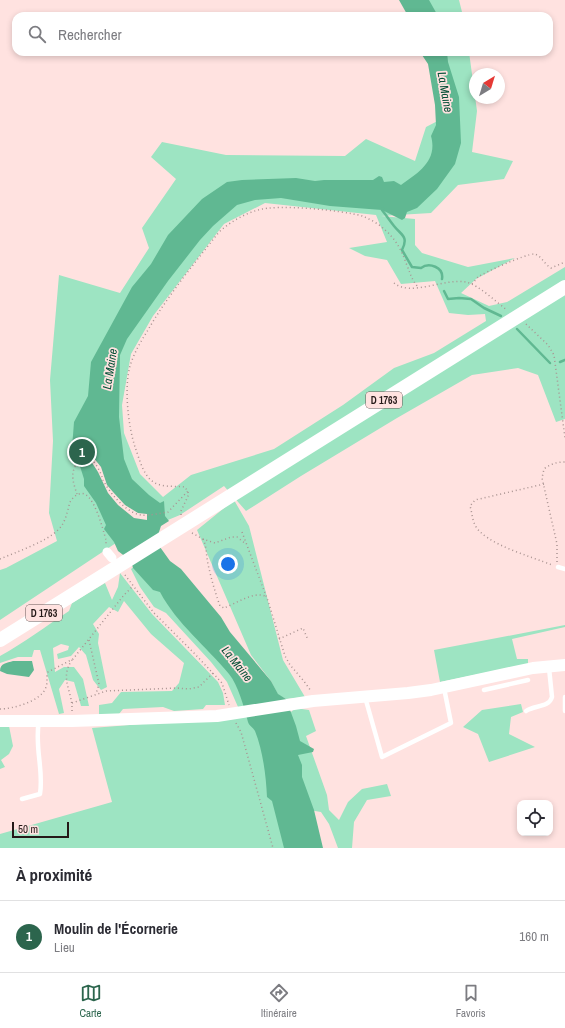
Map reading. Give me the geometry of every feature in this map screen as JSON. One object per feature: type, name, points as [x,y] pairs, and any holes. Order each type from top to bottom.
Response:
[{"type":"main road","name":"D 1763","points":[[0,640],[565,287]]},
{"type":"street","points":[[0,721],[72,721],[216,716],[234,711],[313,701],[408,693],[515,677],[549,666],[565,665]]},
{"type":"lane","points":[[558,567],[565,569]]},
{"type":"lane","points":[[526,711],[548,704],[551,701],[552,697],[549,666]]},
{"type":"lane","points":[[484,690],[515,677],[528,680]]},
{"type":"lane","points":[[365,697],[382,757],[451,723],[444,687]]},
{"type":"lane","points":[[565,697],[565,711]]},
{"type":"lane","points":[[22,799],[40,794],[42,780],[37,745],[39,721]]},
{"type":"path","points":[[181,516],[181,511],[190,494],[185,487],[160,485],[148,477],[142,466],[132,438],[128,414],[130,365],[137,348],[159,312],[193,264],[219,232],[246,214],[260,209],[275,207],[325,210],[362,216],[372,220],[384,228],[393,237],[407,264],[412,281],[418,287]]},
{"type":"path","points":[[472,285],[478,277],[516,259],[533,254],[539,256],[547,266],[551,268],[565,262]]},
{"type":"path","points":[[394,283],[400,288],[418,287],[457,281],[468,283],[510,313]]},
{"type":"path","points":[[524,323],[548,345],[554,355],[565,438]]},
{"type":"path","points":[[77,494],[74,486],[73,473],[76,464],[82,459],[88,458],[92,460],[114,496],[127,509],[140,515],[168,512],[188,491]]},
{"type":"path","points":[[544,484],[475,500],[470,506],[475,525],[483,534],[504,547],[558,567],[557,544],[544,484],[542,478],[544,469],[548,465],[557,462],[565,462]]},
{"type":"path","points":[[0,558],[52,535],[63,524],[71,501],[77,494],[85,493],[89,496],[95,507],[106,540],[109,555]]},
{"type":"path","points":[[190,532],[215,543],[231,536],[237,537],[246,544]]},
{"type":"path","points":[[242,532],[266,596],[285,656],[290,665],[308,686],[313,701]]},
{"type":"path","points":[[203,539],[206,545],[212,586],[220,606],[224,608],[252,596],[261,594],[266,596]]},
{"type":"path","points":[[72,721],[72,703],[67,688],[66,674],[69,665],[132,586],[154,613],[222,683],[241,732],[274,848]]},
{"type":"path","points":[[279,638],[303,628],[308,640]]},
{"type":"path","points":[[89,639],[99,684],[96,694]]},
{"type":"path","points":[[0,709],[18,706],[35,699],[45,690],[47,686],[48,672],[73,659]]},
{"type":"path","points":[[72,703],[106,691],[177,688],[189,689],[199,687],[213,673]]},
{"type":"shaded area","points":[[425,0],[459,0],[462,12],[429,12]]},
{"type":"shaded area","points":[[442,56],[470,56],[471,68],[469,68],[469,104],[476,104],[477,111],[472,152],[513,161],[504,179],[458,185],[431,213],[381,216],[415,219],[415,245],[422,253],[468,267],[515,258],[476,279],[461,293],[489,306],[507,302],[565,267],[565,419],[556,422],[538,375],[518,368],[472,375],[397,418],[246,511],[224,486],[180,515],[122,539],[0,620],[0,570],[57,541],[49,513],[53,441],[50,380],[59,275],[120,293],[149,248],[142,228],[176,179],[151,157],[162,142],[226,155],[345,156],[366,139],[415,161],[426,127],[455,112]],"holes":[[[265,203],[376,215],[387,242],[349,248],[365,256],[387,260],[401,284],[435,281],[449,313],[468,315],[485,314],[486,321],[434,353],[394,368],[343,405],[274,449],[191,475],[163,497],[140,474],[124,433],[122,405],[131,354],[153,316],[224,224]]]},
{"type":"shaded area","points":[[234,500],[249,526],[283,660],[305,697],[286,699],[278,695],[271,681],[251,655],[197,530]]},
{"type":"shaded area","points":[[137,564],[228,668],[255,722],[291,848],[0,848],[0,834],[112,802],[92,728],[242,716],[227,682],[211,662],[166,613],[154,607],[140,587],[131,569]]},
{"type":"shaded area","points":[[120,573],[152,614],[218,682],[223,693],[225,705],[206,705],[203,709],[174,711],[163,707],[123,709],[119,714],[99,716],[99,705],[112,703],[121,692],[172,691],[179,683],[184,663],[151,634],[124,601],[118,612],[109,607],[93,624],[99,634],[98,643],[107,687],[101,690],[93,680],[86,655],[79,647],[71,656],[58,659],[57,654],[68,650],[69,646],[61,644],[53,648],[55,672],[64,667],[74,667],[83,679],[89,706],[81,706],[74,682],[65,680],[59,689],[64,713],[59,714],[40,650],[34,650],[32,657],[18,657],[0,663],[0,656],[69,611],[72,603],[105,583],[112,600],[118,587]]},
{"type":"shaded area","points":[[565,625],[565,627],[512,639],[517,659],[528,659],[528,664],[440,682],[434,650]]},
{"type":"shaded area","points":[[521,704],[523,712],[511,717],[509,734],[535,747],[489,762],[478,734],[463,727],[482,710]]},
{"type":"shaded area","points":[[295,708],[309,710],[316,731],[306,736],[327,795],[329,810],[339,820],[348,802],[362,789],[387,784],[391,796],[367,800],[354,822],[352,848],[338,848],[329,824],[321,812],[309,810],[281,722]]},
{"type":"shaded area","points":[[0,726],[9,726],[13,746],[9,754],[1,760],[5,767],[0,769]]},
{"type":"water","points":[[399,0],[429,0],[436,12],[406,12]]},
{"type":"water","name":"La Maine","points":[[423,56],[447,56],[459,97],[461,143],[455,164],[437,189],[417,208],[407,212],[405,218],[402,220],[382,210],[330,206],[281,198],[255,200],[237,205],[213,226],[200,240],[168,281],[127,339],[120,355],[119,417],[124,459],[132,479],[160,503],[164,501],[165,516],[169,521],[161,526],[158,535],[160,547],[170,561],[181,569],[221,617],[230,632],[271,681],[278,694],[286,699],[300,741],[314,749],[313,752],[298,755],[302,765],[302,777],[314,810],[323,848],[284,848],[272,801],[267,797],[264,764],[258,739],[255,731],[249,723],[235,684],[229,674],[183,625],[160,592],[153,590],[133,568],[131,561],[118,551],[114,542],[104,529],[106,525],[96,503],[84,486],[84,479],[79,463],[90,460],[89,457],[92,456],[91,447],[72,448],[74,422],[88,396],[91,362],[132,287],[151,264],[168,235],[202,199],[227,182],[242,180],[296,178],[315,181],[373,180],[379,176],[382,177],[384,182],[394,181],[401,185],[420,171],[432,153],[431,136],[436,125],[435,105],[428,64]]},
{"type":"water","points":[[13,661],[32,661],[34,670],[29,677],[7,674],[0,671],[1,666]]},
{"type":"pier","points":[[93,457],[101,467],[107,485],[113,492],[125,505],[138,513],[147,514],[147,520],[134,518],[118,505],[108,493],[98,472],[89,458]]},
{"type":"waterway","points":[[383,208],[382,210],[403,236],[405,242],[402,250],[412,267],[435,267],[441,271],[442,279]]},
{"type":"waterway","points":[[444,291],[448,299],[471,299],[484,308],[501,316]]},
{"type":"waterway","points":[[517,329],[550,363]]},
{"type":"waterway","points":[[560,362],[565,360]]},
{"type":"place","name":"Moulin de l'Écornerie","points":[[82,452]]}]
